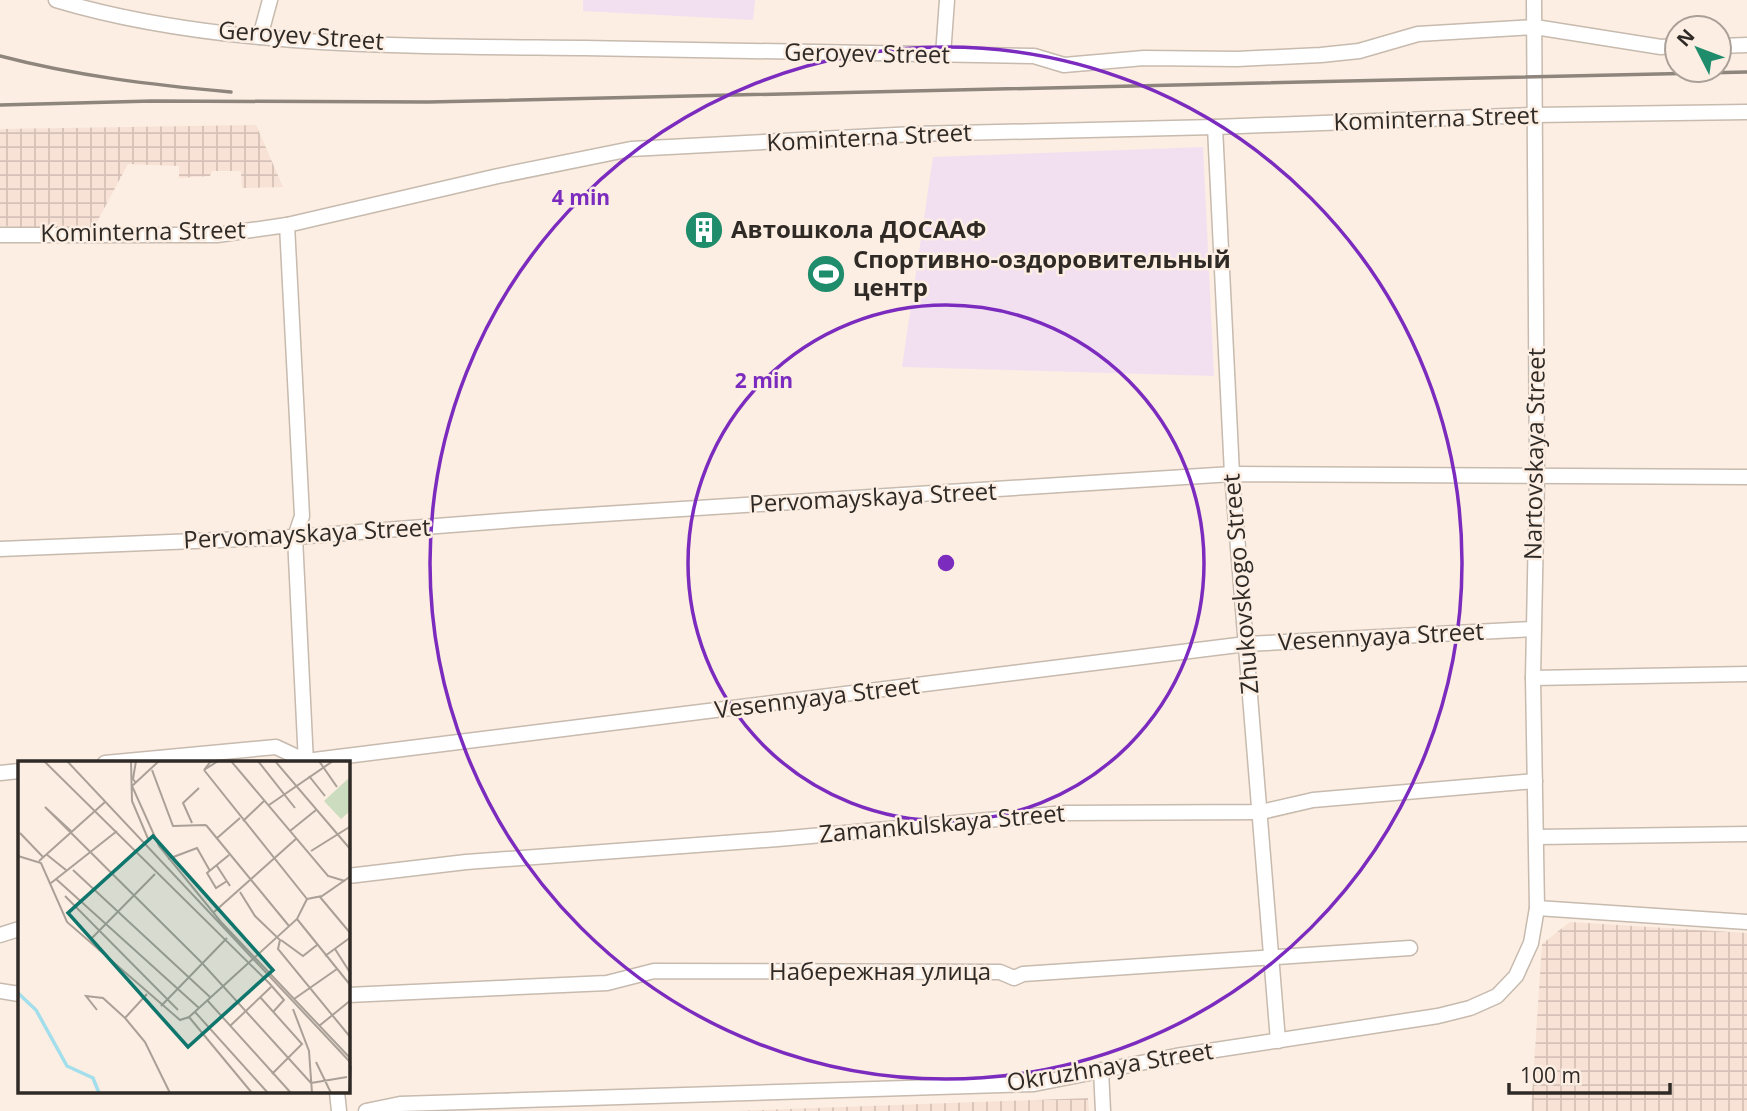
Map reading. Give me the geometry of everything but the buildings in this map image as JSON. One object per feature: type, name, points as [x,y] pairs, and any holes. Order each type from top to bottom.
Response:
[{"type":"street","name":"Geroyev Street","points":[[56,0],[110,17],[260,37],[511,48],[1034,56],[1064,65],[1144,58],[1237,59],[1359,51],[1418,34],[1535,27],[1663,47]]},
{"type":"street","points":[[260,37],[270,0]]},
{"type":"street","points":[[943,55],[947,0]]},
{"type":"street","name":"Nartovskaya Street","points":[[1534,0],[1537,478],[1533,678],[1538,837],[1537,908]]},
{"type":"street","name":"Kominterna Street","points":[[0,235],[218,235],[287,225],[498,176],[631,149],[914,134],[1215,127],[1534,115],[1747,112]]},
{"type":"street","name":"Zhukovskogo Street","points":[[1215,127],[1232,474],[1278,1041]]},
{"type":"street","points":[[287,225],[302,516],[295,537],[306,761]]},
{"type":"street","name":"Pervomayskaya Street","points":[[0,549],[295,537],[541,518],[1232,474],[1537,478],[1747,477]]},
{"type":"street","name":"Vesennyaya Street","points":[[314,761],[1246,644],[1533,629]]},
{"type":"street","points":[[1533,678],[1747,674]]},
{"type":"street","points":[[126,761],[276,747],[304,761]]},
{"type":"street","points":[[0,773],[18,771]]},
{"type":"street","name":"Zamankulskaya Street","points":[[350,876],[466,862],[766,840],[1066,813],[1261,812],[1313,800],[1535,781]]},
{"type":"street","points":[[1538,837],[1747,834]]},
{"type":"street","points":[[1537,908],[1747,922]]},
{"type":"street","name":"Okruzhnaya Street","points":[[366,1111],[400,1104],[643,1099],[1034,1084],[1101,1070],[1438,1016],[1470,1008],[1497,996],[1516,976],[1526,960],[1537,908]]},
{"type":"street","points":[[0,935],[18,929]]},
{"type":"street","name":"Набережная улица","points":[[350,995],[565,982],[607,983],[654,971],[1000,972],[1014,978],[1023,974],[1410,948]]},
{"type":"street","points":[[0,991],[18,994]]},
{"type":"street","points":[[1101,1070],[1103,1111]]},
{"type":"shaded area","points":[[583,0],[755,0],[753,20],[583,11]]},
{"type":"shaded area","points":[[256,125],[283,187],[242,188],[241,171],[212,171],[210,176],[179,178],[179,166],[128,164],[92,231],[0,226],[0,129]]},
{"type":"shaded area","points":[[1203,147],[1214,376],[902,367],[933,157]]},
{"type":"shaded area","points":[[1570,922],[1747,933],[1747,1111],[1531,1111],[1542,944]]},
{"type":"shaded area","points":[[1088,1098],[1089,1111],[736,1111]]},
{"type":"railway","points":[[0,56],[115,79],[231,92]]},
{"type":"railway","points":[[0,105],[152,101],[428,102],[1747,72]]},
{"type":"place","name":"Автошкола ДОСААФ","points":[[704,230]]},
{"type":"place","name":"Спортивно-оздоровительный центр","points":[[826,274]]}]
